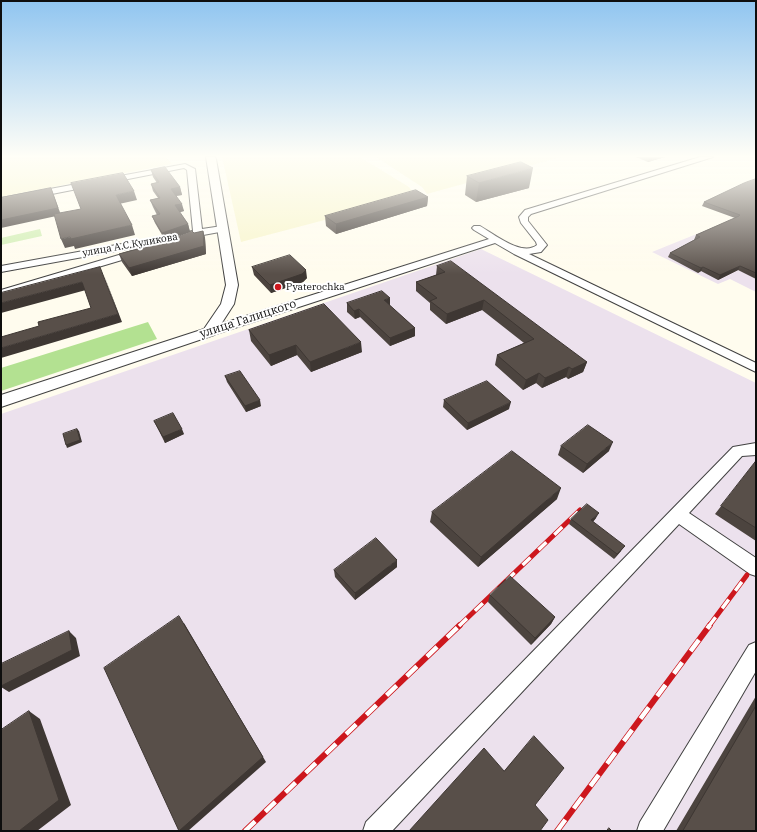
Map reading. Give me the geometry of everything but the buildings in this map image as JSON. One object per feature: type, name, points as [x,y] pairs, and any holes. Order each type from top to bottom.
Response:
[{"type":"street","points":[[1,201],[28,196]]},
{"type":"street","points":[[194,196],[198,233],[222,229]]},
{"type":"street","points":[[209,332],[227,307],[232,295],[232,285],[217,196]]},
{"type":"street","points":[[510,249],[529,251],[540,248],[542,245],[524,221],[523,217],[528,212],[581,196]]},
{"type":"street","points":[[477,228],[510,249],[756,368]]},
{"type":"street","name":"улица А.С.Куликова","points":[[1,269],[198,233]]},
{"type":"street","name":"улица А.С.Куликова","points":[[1,293],[174,242],[198,233]]},
{"type":"street","name":"улица Галицкого","points":[[1,401],[495,240]]},
{"type":"street","points":[[375,831],[738,451],[756,449]]},
{"type":"street","points":[[678,514],[756,568]]},
{"type":"street","points":[[650,831],[756,652]]},
{"type":"shaded area","points":[[231,196],[416,196],[241,242]]},
{"type":"shaded area","points":[[756,210],[756,292],[730,279],[718,284],[652,252]]},
{"type":"shaded area","points":[[481,249],[756,383],[756,831],[1,831],[1,414]]},
{"type":"green space","points":[[40,229],[42,236],[1,245],[1,238]]},
{"type":"green space","points":[[148,322],[157,339],[1,391],[1,368]]},
{"type":"railway","points":[[459,626],[580,510]]},
{"type":"railway","points":[[709,626],[747,575]]},
{"type":"railway","points":[[245,831],[460,625]]},
{"type":"railway","points":[[557,831],[710,625]]},
{"type":"place","name":"Pyaterochka","points":[[278,287]]}]
